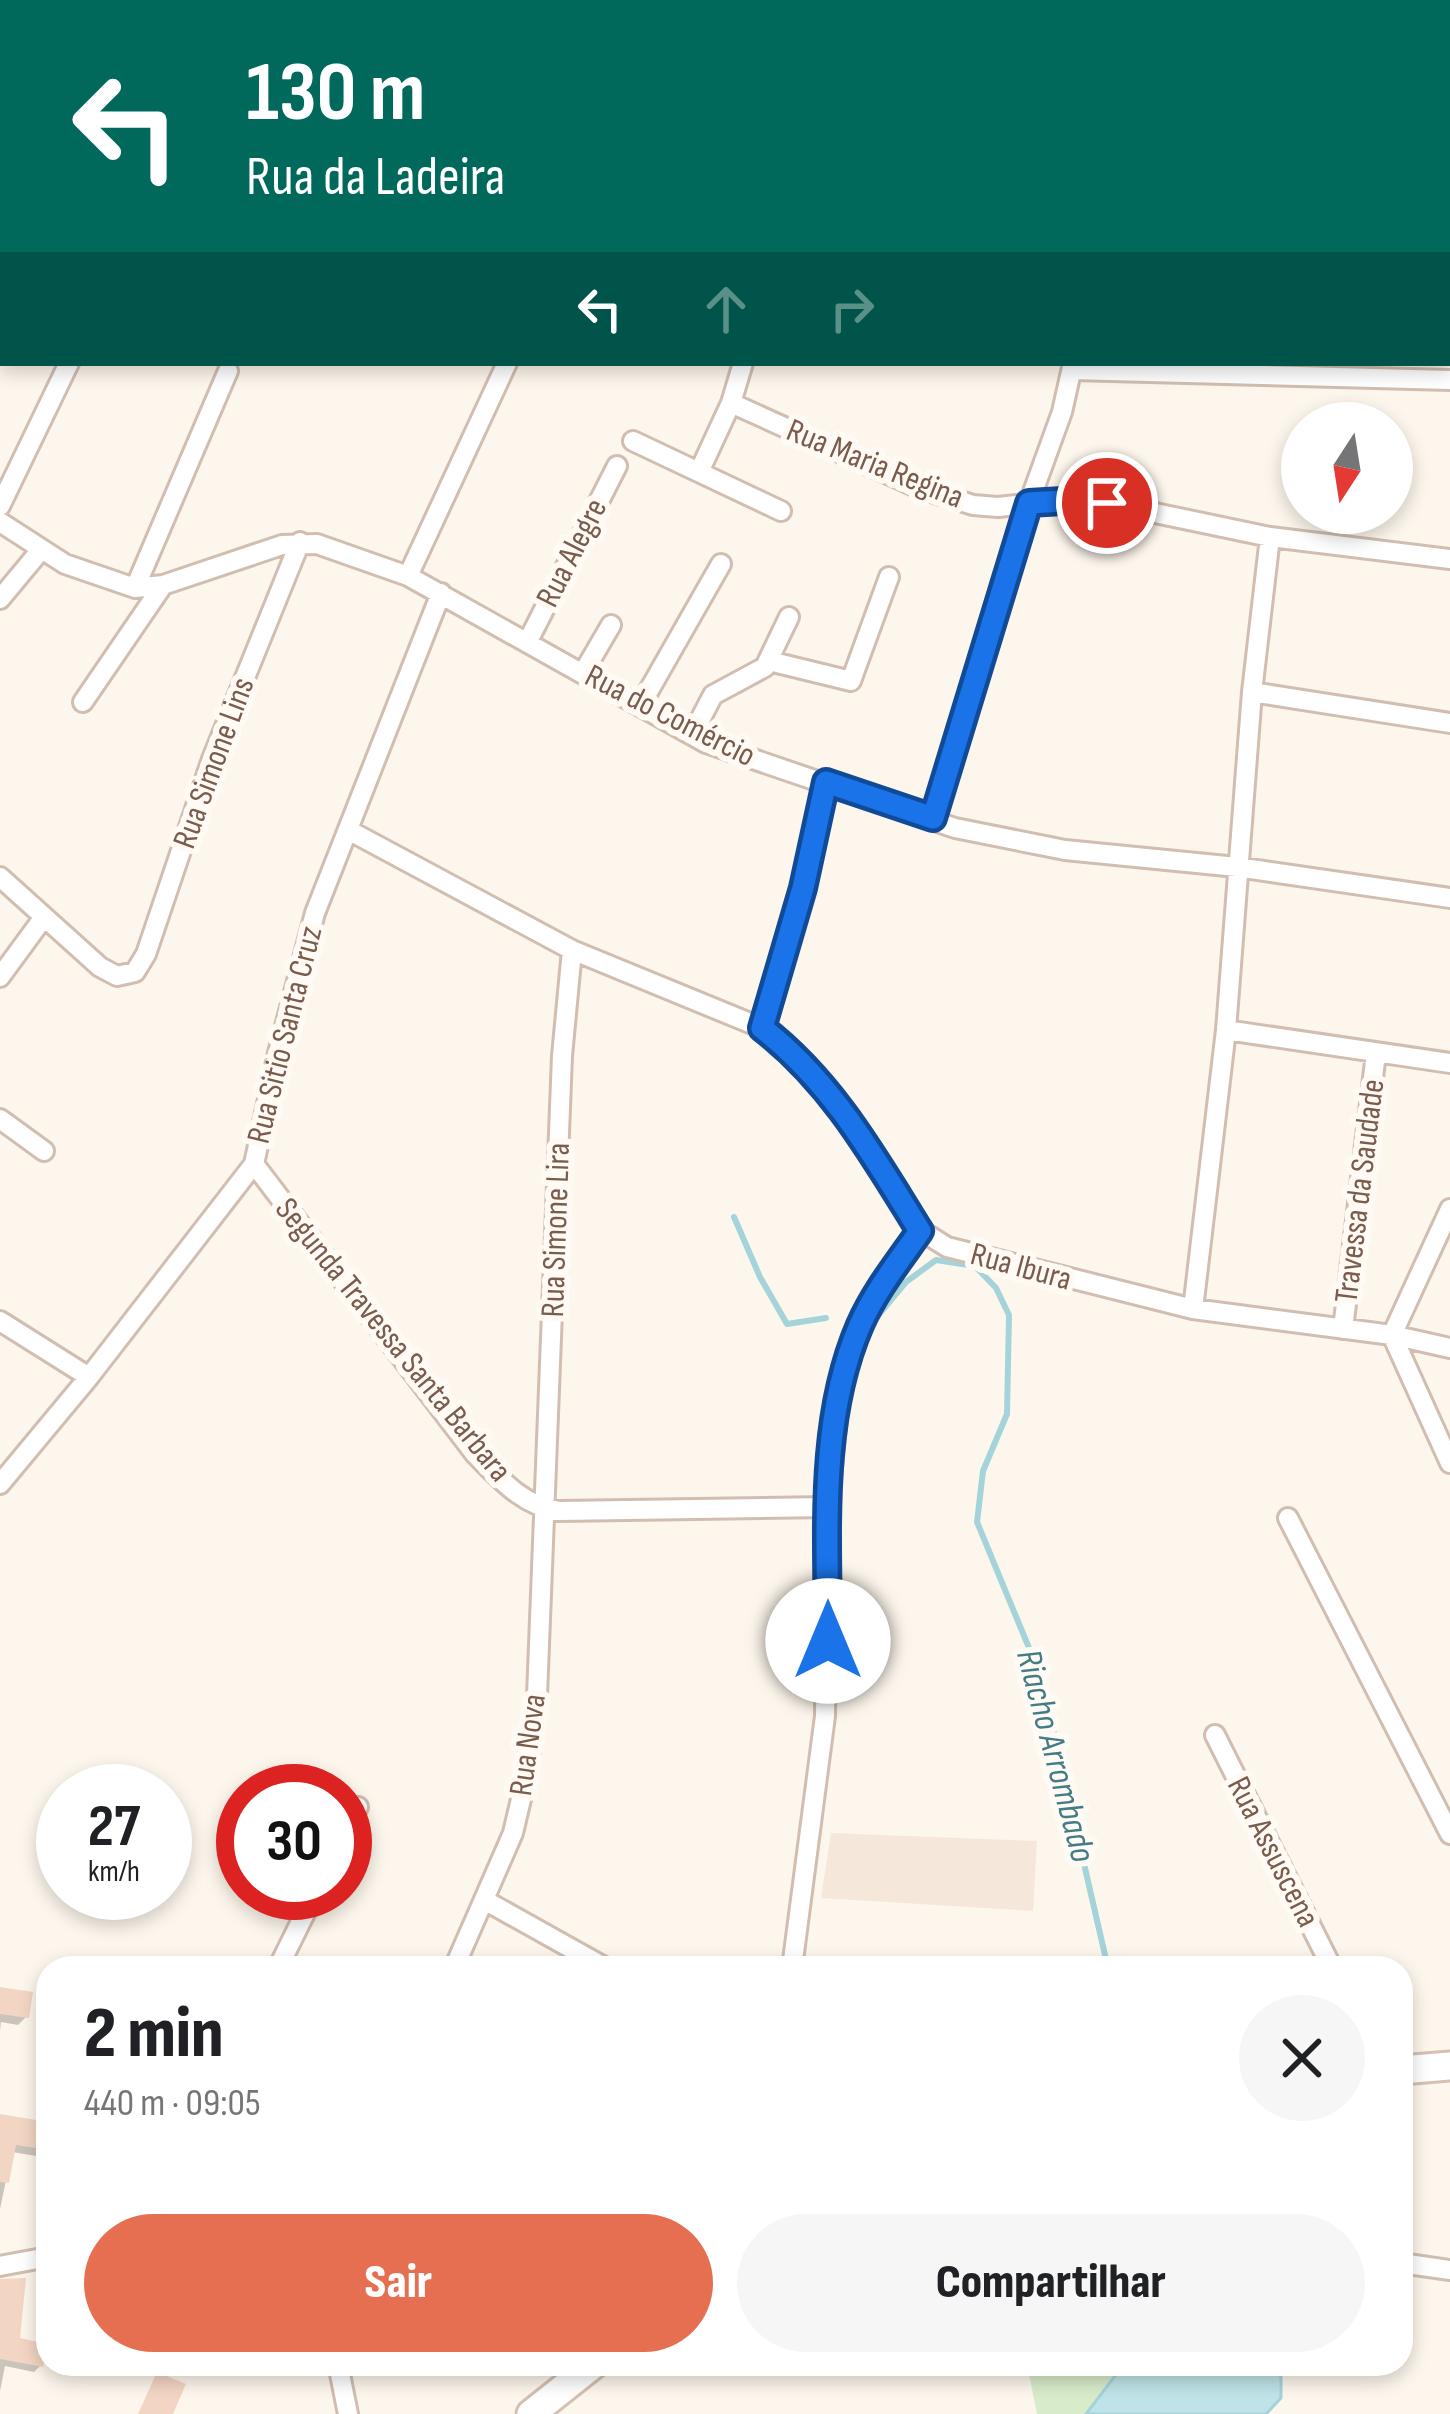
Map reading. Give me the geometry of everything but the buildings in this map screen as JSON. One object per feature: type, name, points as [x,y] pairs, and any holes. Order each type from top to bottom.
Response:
[{"type":"main road","points":[[1413,2069],[1450,2066]]},
{"type":"main road","points":[[531,2414],[579,2376]]},
{"type":"street","points":[[0,506],[68,366]]},
{"type":"street","points":[[408,576],[507,366]]},
{"type":"street","points":[[699,472],[731,403],[742,366]]},
{"type":"street","points":[[933,818],[1073,367],[1450,380]]},
{"type":"street","points":[[135,588],[228,371]]},
{"type":"street","name":"Rua Maria Regina","points":[[731,403],[946,498],[984,507],[1080,500],[1107,503],[1270,537],[1450,559]]},
{"type":"street","points":[[633,441],[782,511]]},
{"type":"street","name":"Rua Alegre","points":[[528,641],[617,466]]},
{"type":"street","points":[[0,522],[40,550],[92,576],[135,588],[164,585],[300,542]]},
{"type":"street","points":[[1193,1309],[1226,1030],[1252,692],[1270,537]]},
{"type":"street","name":"Rua do Comércio","points":[[300,542],[408,576],[692,735],[742,757],[956,828],[1112,856],[1237,867],[1450,898]]},
{"type":"street","name":"Rua Simone Lins","points":[[44,917],[100,967],[124,977],[135,972],[146,954],[212,759],[300,542]]},
{"type":"street","points":[[0,599],[40,550]]},
{"type":"street","points":[[640,706],[721,564]]},
{"type":"street","points":[[770,661],[851,681],[889,577]]},
{"type":"street","points":[[83,701],[164,585]]},
{"type":"street","name":"Rua Sitio Santa Cruz","points":[[0,1484],[254,1164],[315,913],[441,593]]},
{"type":"street","points":[[692,735],[713,695],[759,673],[770,661],[789,616]]},
{"type":"street","points":[[583,673],[611,625]]},
{"type":"street","points":[[1252,692],[1450,723]]},
{"type":"street","points":[[762,1028],[803,888],[826,782]]},
{"type":"street","points":[[350,831],[572,950],[762,1028],[807,1066],[836,1101],[920,1231],[871,1302],[854,1340],[839,1396],[828,1507],[825,1716],[794,1956]]},
{"type":"street","points":[[0,877],[44,917],[0,977]]},
{"type":"street","name":"Rua Simone Lira","points":[[544,1509],[562,1056],[572,950]]},
{"type":"street","points":[[1226,1030],[1450,1064]]},
{"type":"street","name":"Travessa da Saudade","points":[[1343,1329],[1376,1053]]},
{"type":"street","points":[[0,1119],[44,1151]]},
{"type":"street","name":"Segunda Travessa Santa Barbara","points":[[254,1164],[475,1454],[507,1487],[544,1509],[828,1507]]},
{"type":"street","points":[[1450,1209],[1392,1335],[1450,1463]]},
{"type":"street","name":"Rua Ibura","points":[[920,1231],[968,1253],[1193,1309],[1392,1335],[1450,1348]]},
{"type":"street","points":[[0,1322],[89,1377]]},
{"type":"street","name":"Rua Nova","points":[[460,1956],[513,1833],[526,1778],[542,1634],[544,1509]]},
{"type":"street","points":[[1288,1518],[1450,1834]]},
{"type":"street","name":"Rua Assuscena","points":[[1215,1736],[1326,1956]]},
{"type":"street","points":[[486,1901],[585,1956]]},
{"type":"street","points":[[284,1956],[302,1920]]},
{"type":"street","points":[[0,2266],[36,2259]]},
{"type":"street","points":[[1413,2265],[1450,2270]]},
{"type":"street","points":[[340,2376],[348,2414]]},
{"type":"shaded area","points":[[831,1833],[1037,1841],[1033,1911],[821,1898]]},
{"type":"green space","points":[[1029,2376],[1115,2376],[1086,2414],[1037,2414]]},
{"type":"water","points":[[1115,2376],[1281,2377],[1281,2398],[1266,2414],[1086,2414]]},
{"type":"waterway","name":"Riacho Arrombado","points":[[734,1217],[787,1324],[826,1318]]},
{"type":"waterway","name":"Riacho Arrombado","points":[[871,1324],[906,1282],[936,1260],[975,1266],[996,1288],[1009,1315],[1007,1414],[983,1471],[977,1522],[1041,1677],[1105,1956]]},
{"type":"route","points":[[828,1641],[828,1507],[839,1396],[861,1322],[920,1231],[836,1101],[807,1066],[762,1028],[795,920],[826,782],[933,818],[1029,503],[1107,503]]}]
